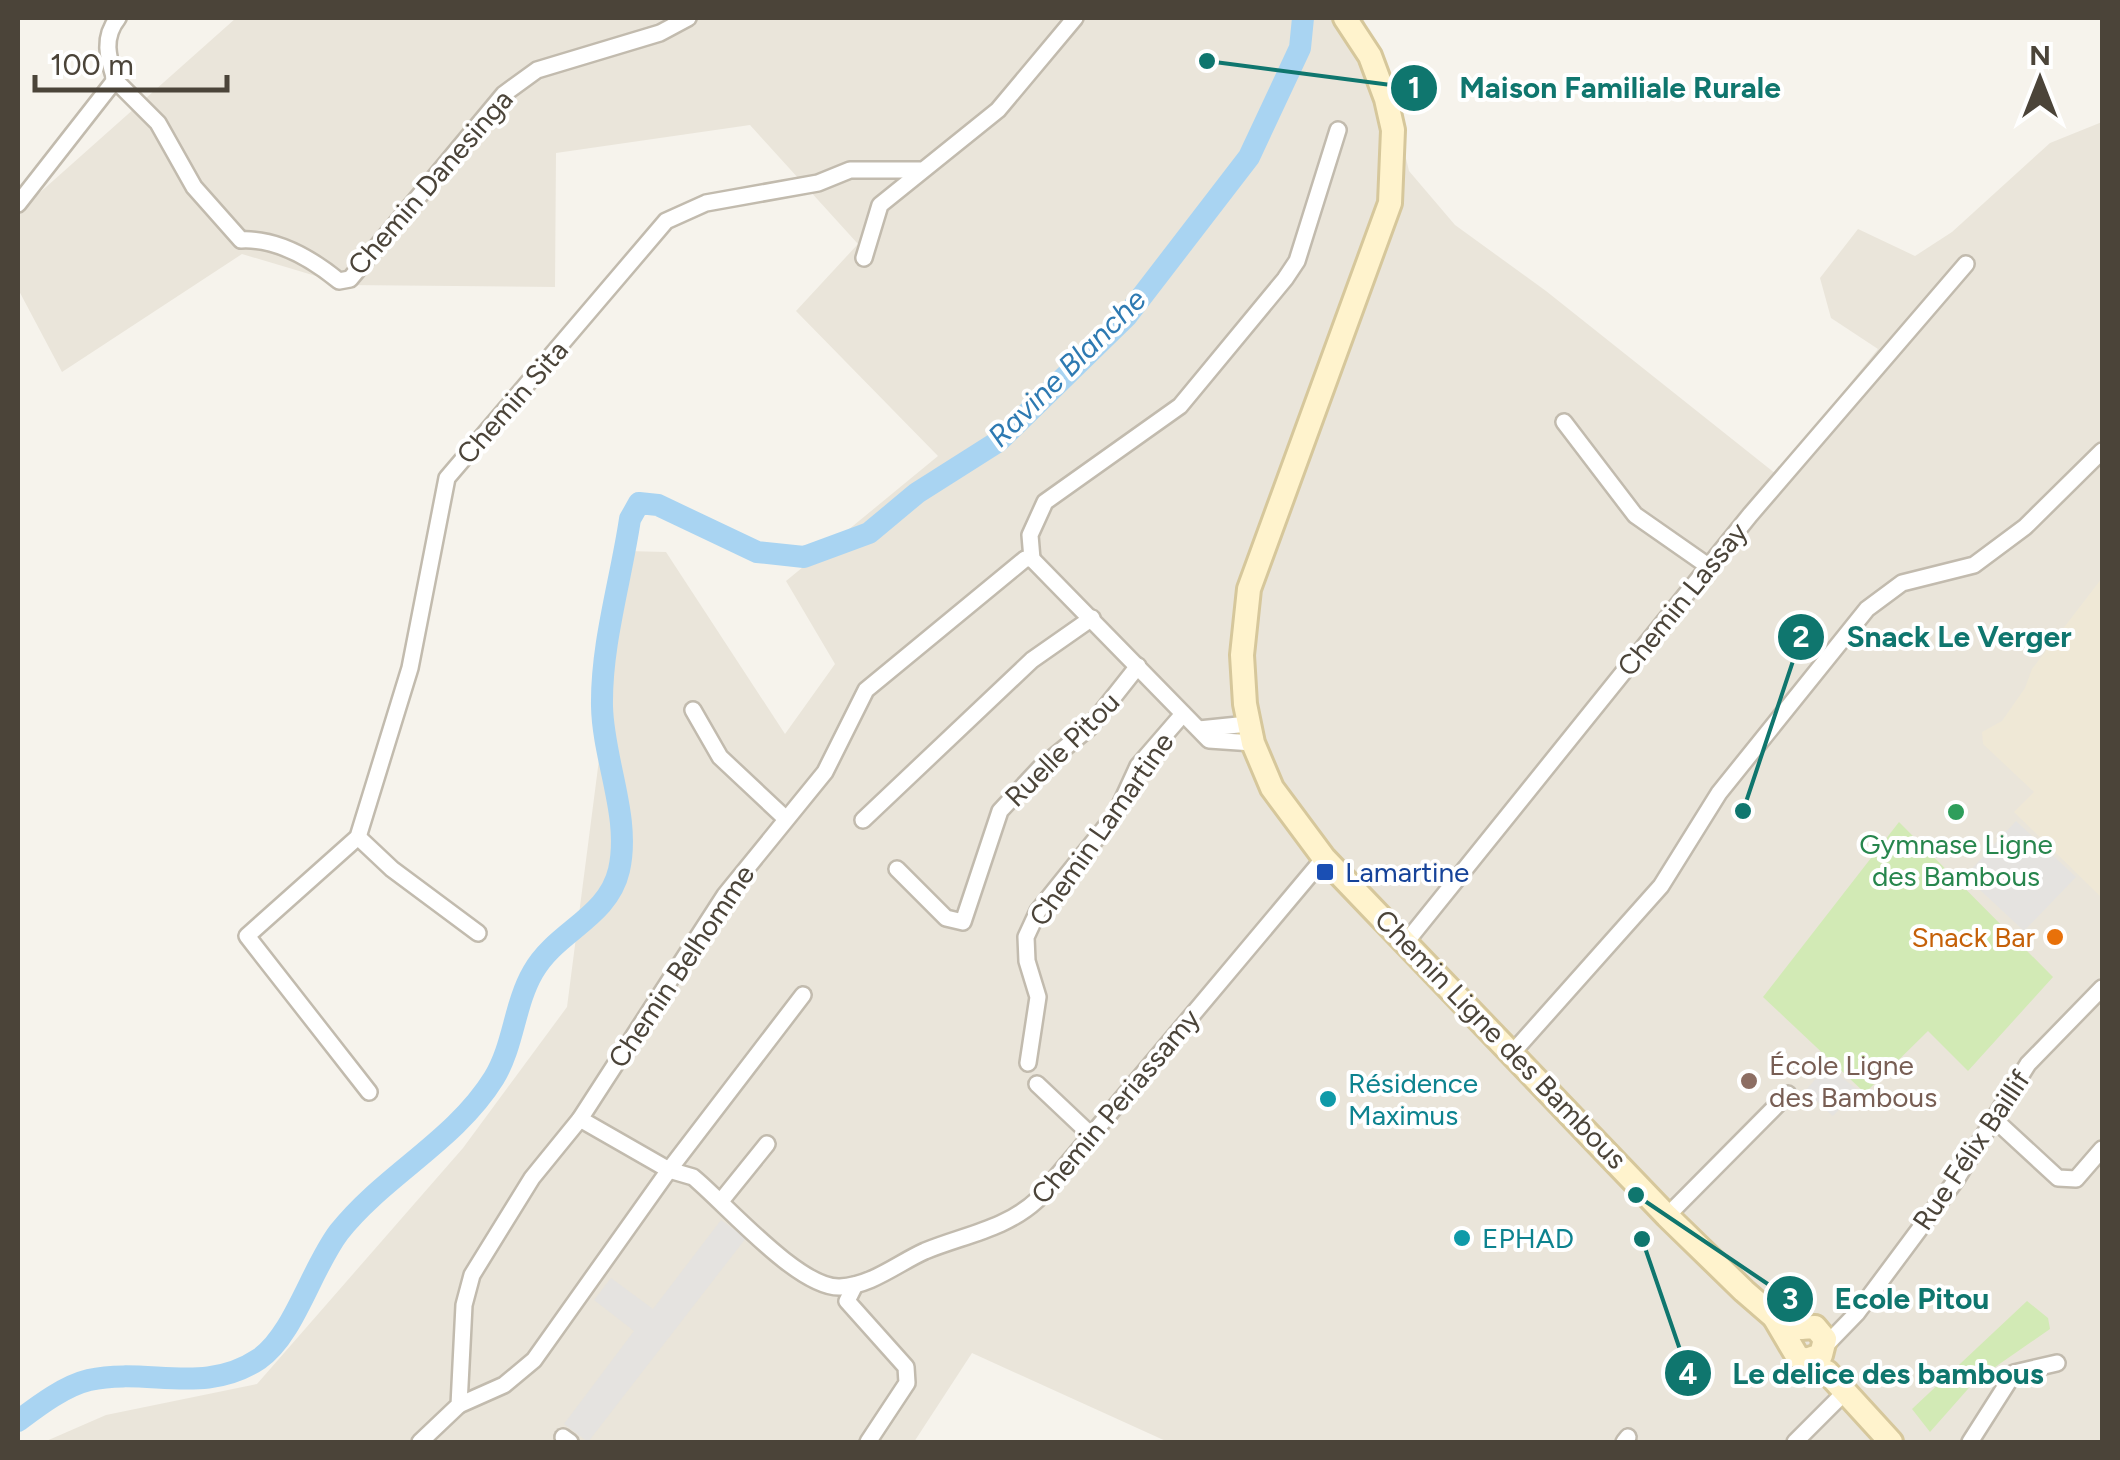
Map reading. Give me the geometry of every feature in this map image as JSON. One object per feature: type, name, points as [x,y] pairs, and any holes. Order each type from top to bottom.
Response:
[{"type":"main road","name":"Chemin Ligne des Bambous","points":[[1345,18],[1370,56],[1386,99],[1393,130],[1390,203],[1249,588],[1242,656],[1251,733],[1272,788],[1324,858],[1667,1216],[1774,1317],[1813,1347],[1844,1393],[1891,1442]]},
{"type":"street","points":[[18,204],[115,80],[106,53],[109,29],[118,18]]},
{"type":"street","name":"Chemin Danesinga","points":[[115,80],[158,123],[194,188],[241,240],[257,239],[290,250],[339,281],[350,278],[398,226],[504,94],[537,70],[660,33],[688,18]]},
{"type":"street","points":[[864,258],[880,205],[998,110],[1075,18]]},
{"type":"street","points":[[1251,733],[1219,744],[1199,729],[1036,562],[1030,535],[1045,502],[1180,406],[1291,270],[1338,130]]},
{"type":"street","name":"Chemin Sita","points":[[358,837],[410,668],[447,478],[458,462],[476,448],[666,221],[706,204],[818,184],[850,170],[920,170]]},
{"type":"street","name":"Chemin Lassay","points":[[1406,941],[1708,566],[1966,264]]},
{"type":"street","points":[[1564,422],[1635,515],[1708,566]]},
{"type":"street","points":[[1514,1052],[1661,886],[1720,794],[1867,608],[1902,584],[1974,566],[2025,527],[2102,450]]},
{"type":"street","name":"Chemin Belhomme","points":[[459,1405],[464,1305],[472,1275],[532,1178],[580,1119],[725,895],[826,772],[853,712],[877,678],[1025,558],[1036,562]]},
{"type":"street","points":[[863,820],[1032,660],[1092,618]]},
{"type":"street","name":"Ruelle Pitou","points":[[898,870],[946,918],[963,922],[1000,811],[1040,768],[1090,728],[1138,666]]},
{"type":"street","points":[[693,710],[720,757],[785,818]]},
{"type":"street","name":"Chemin Lamartine","points":[[1028,1064],[1038,996],[1026,961],[1026,937],[1038,911],[1116,814],[1138,766],[1183,714]]},
{"type":"street","points":[[369,1092],[247,936],[358,837],[392,869],[478,933]]},
{"type":"street","name":"Chemin Periassamy","points":[[855,1285],[1024,1212],[1324,858]]},
{"type":"street","name":"Rue Félix Baillif","points":[[1813,1347],[1849,1319],[1956,1180],[2028,1064],[2102,988]]},
{"type":"street","points":[[424,1441],[459,1405],[504,1385],[534,1360],[670,1170],[804,994]]},
{"type":"street","points":[[1037,1084],[1092,1136]]},
{"type":"street","points":[[1667,1216],[1788,1094]]},
{"type":"street","points":[[1994,1118],[2058,1178],[2076,1178],[2102,1149]]},
{"type":"street","points":[[580,1119],[670,1170],[693,1177],[808,1276],[832,1287],[855,1285]]},
{"type":"street","points":[[722,1201],[766,1144]]},
{"type":"street","points":[[855,1285],[847,1301],[854,1314],[906,1367],[908,1383],[868,1442]]},
{"type":"street","points":[[1970,1442],[2014,1372],[2057,1363]]},
{"type":"street","points":[[1795,1442],[1844,1393]]},
{"type":"shaded area","points":[[236,18],[1363,18],[1386,75],[1409,171],[1455,225],[1546,291],[1776,474],[1878,349],[1831,318],[1820,278],[1858,229],[1915,256],[1952,232],[2050,143],[2102,122],[2102,1442],[1168,1442],[972,1353],[914,1442],[44,1442],[106,1415],[257,1384],[463,1148],[567,1007],[626,551],[666,552],[785,734],[835,664],[786,581],[938,456],[796,311],[858,244],[750,125],[556,153],[555,287],[346,285],[242,254],[62,372],[18,289],[18,212]]},
{"type":"shaded area","points":[[2102,578],[2102,898],[2014,812],[2034,792],[1983,744],[1982,732],[2002,721],[2025,688],[2032,669]]},
{"type":"shaded area","points":[[2016,821],[2076,877],[2024,931],[1965,876]]},
{"type":"shaded area","points":[[1827,1066],[1858,1090],[1833,1116],[1805,1091]]},
{"type":"shaded area","points":[[721,1220],[746,1238],[588,1442],[564,1424],[634,1331],[594,1300],[611,1278],[653,1309]]},
{"type":"green space","points":[[1899,822],[2053,977],[1968,1071],[1928,1031],[1865,1093],[1763,997]]},
{"type":"green space","points":[[2027,1301],[2048,1318],[2050,1329],[1975,1381],[1930,1432],[1912,1409]]},
{"type":"waterway","name":"Ravine Blanche","points":[[18,1421],[61,1392],[89,1380],[218,1376],[259,1359],[282,1334],[339,1232],[377,1193],[460,1121],[494,1078],[533,972],[604,900],[619,870],[622,830],[604,726],[603,683],[630,519],[639,503],[658,505],[757,552],[804,557],[869,533],[917,493],[999,441],[1126,317],[1249,157],[1300,48],[1303,18]]},
{"type":"place","name":"Maison Familiale Rurale","points":[[1207,61]]},
{"type":"place","name":"Snack Le Verger","points":[[1743,811]]},
{"type":"place","name":"Gymnase Ligne des Bambous","points":[[1956,812]]},
{"type":"place","name":"Lamartine","points":[[1325,872]]},
{"type":"place","name":"Snack Bar","points":[[2055,937]]},
{"type":"place","name":"École Ligne des Bambous","points":[[1749,1081]]},
{"type":"place","name":"Résidence Maximus","points":[[1328,1099]]},
{"type":"place","name":"Ecole Pitou","points":[[1636,1195]]},
{"type":"place","name":"EPHAD","points":[[1462,1238]]},
{"type":"place","name":"Le delice des bambous","points":[[1642,1239]]}]
